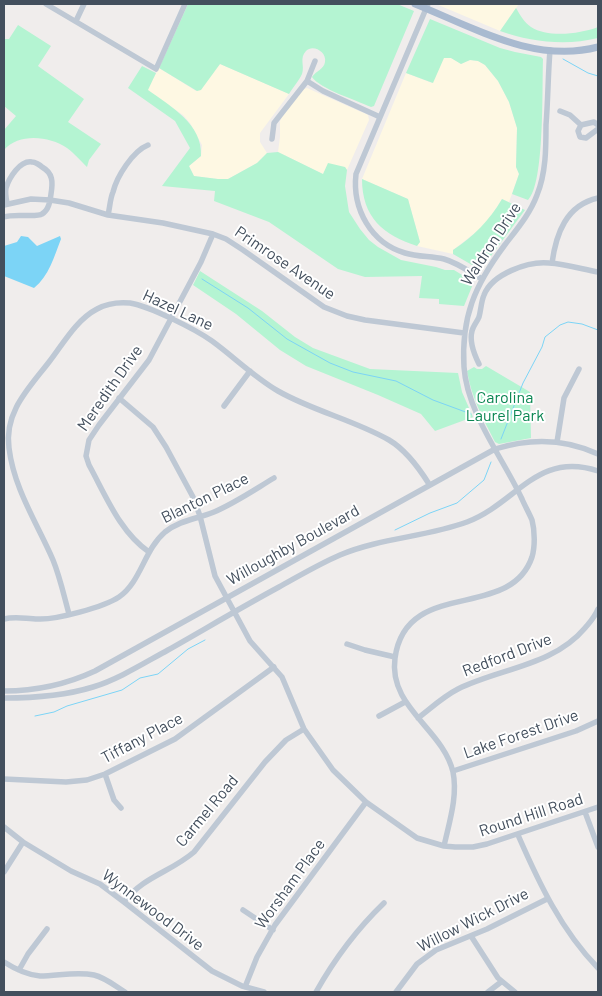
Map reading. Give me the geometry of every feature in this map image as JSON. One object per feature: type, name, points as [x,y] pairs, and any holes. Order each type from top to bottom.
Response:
[{"type":"main road","points":[[415,4],[427,6],[508,43],[533,49],[580,50],[598,47]]},
{"type":"street","points":[[46,4],[156,68],[185,4]]},
{"type":"street","points":[[76,21],[84,4]]},
{"type":"street","points":[[427,6],[356,174],[355,192],[357,204],[362,217],[375,234],[395,248],[404,253],[449,261],[482,279]]},
{"type":"street","name":"Waldron Drive","points":[[444,846],[452,810],[454,786],[452,771],[440,747],[405,702],[399,690],[394,671],[395,657],[399,641],[408,627],[421,615],[441,605],[494,593],[506,588],[524,573],[531,561],[534,550],[532,520],[495,449],[466,386],[464,333],[469,306],[482,279],[529,213],[538,192],[545,160],[550,50]]},
{"type":"street","points":[[272,139],[274,123],[307,81],[314,61]]},
{"type":"street","points":[[307,81],[323,91],[380,117]]},
{"type":"street","points":[[560,110],[581,124],[594,122],[598,127],[586,138],[580,137],[578,132],[581,124]]},
{"type":"street","points":[[108,215],[118,178],[134,155],[142,147],[148,145]]},
{"type":"street","points":[[4,217],[12,214],[38,216],[44,214],[50,200],[52,177],[49,171],[32,162],[25,162],[19,167],[9,182],[6,189],[6,204]]},
{"type":"street","points":[[552,263],[558,233],[570,215],[581,206],[598,198]]},
{"type":"street","name":"Primrose Avenue","points":[[6,204],[31,199],[50,200],[69,203],[108,215],[213,234],[226,239],[334,312],[365,320],[464,333]]},
{"type":"street","name":"Meredith Drive","points":[[149,552],[137,544],[128,534],[89,466],[86,456],[89,440],[148,360],[201,262],[213,234]]},
{"type":"street","points":[[479,364],[474,354],[471,340],[472,330],[478,318],[484,293],[490,284],[500,276],[511,270],[546,262],[598,272]]},
{"type":"street","name":"Hazel Lane","points":[[69,614],[54,562],[38,526],[24,501],[6,450],[10,421],[18,401],[79,323],[97,309],[113,304],[130,303],[171,320],[211,340],[250,371],[286,395],[390,441],[406,453],[429,484]]},
{"type":"street","points":[[557,442],[564,398],[579,369]]},
{"type":"street","points":[[224,406],[250,371]]},
{"type":"street","name":"Round Hill Road","points":[[119,398],[153,427],[166,446],[193,497],[200,516],[215,576],[250,641],[282,677],[304,729],[320,754],[333,770],[366,802],[418,838],[444,846],[473,847],[598,807]]},
{"type":"street","name":"Willoughby Boulevard","points":[[4,691],[39,690],[75,680],[137,648],[495,449],[514,443],[533,441],[557,442],[586,448],[598,454]]},
{"type":"street","name":"Willoughby Boulevard","points":[[4,698],[51,697],[94,687],[153,658],[338,555],[357,548],[468,522],[493,508],[533,478],[552,469],[587,468],[598,471]]},
{"type":"street","name":"Blanton Place","points":[[4,618],[50,619],[102,605],[118,597],[128,589],[139,573],[149,552],[163,534],[175,525],[228,506],[274,478]]},
{"type":"street","name":"Redford Drive","points":[[418,718],[457,689],[548,656],[566,646],[579,635],[598,610]]},
{"type":"street","points":[[347,644],[395,657]]},
{"type":"street","name":"Tiffany Place","points":[[4,779],[66,782],[87,780],[105,774],[175,739],[274,667]]},
{"type":"street","points":[[379,716],[405,702]]},
{"type":"street","name":"Lake Forest Drive","points":[[452,771],[576,731],[598,721]]},
{"type":"street","name":"Carmel Road","points":[[124,902],[138,886],[183,862],[194,852],[265,762],[286,740],[304,729]]},
{"type":"street","points":[[105,774],[114,800],[121,808]]},
{"type":"street","name":"Worsham Place","points":[[245,987],[257,957],[273,930],[366,802]]},
{"type":"street","points":[[585,812],[598,847]]},
{"type":"street","name":"Wynnewood Drive","points":[[4,827],[23,842],[71,871],[100,884],[198,961],[227,979],[245,987],[264,992]]},
{"type":"street","points":[[518,834],[547,898],[573,940],[598,968]]},
{"type":"street","points":[[4,872],[23,842]]},
{"type":"street","name":"Willow Wick Drive","points":[[396,992],[417,964],[436,950],[487,929],[547,898]]},
{"type":"street","points":[[316,992],[332,966],[367,919],[384,903]]},
{"type":"street","points":[[243,910],[273,930]]},
{"type":"street","points":[[19,970],[46,929]]},
{"type":"street","points":[[471,936],[501,982],[515,992]]},
{"type":"street","points":[[4,962],[19,970],[40,976],[95,975],[125,992]]},
{"type":"street","points":[[488,992],[501,982]]},
{"type":"shaded area","points":[[436,4],[519,4],[500,31]]},
{"type":"shaded area","points":[[443,58],[451,58],[461,64],[470,60],[478,61],[485,65],[498,81],[509,102],[517,128],[516,167],[519,174],[509,202],[502,199],[490,218],[480,229],[453,250],[453,254],[417,246],[420,242],[408,199],[362,179],[406,73],[432,83]]},
{"type":"shaded area","points":[[220,64],[289,94],[260,133],[260,142],[267,153],[257,163],[228,179],[194,176],[189,166],[201,156],[202,145],[190,123],[183,115],[147,90],[159,68],[196,91]]},
{"type":"shaded area","points":[[307,88],[368,115],[369,120],[347,170],[345,167],[323,174],[278,152],[280,121],[284,113],[304,89]]},
{"type":"green space","points":[[188,4],[397,4],[414,11],[374,106],[371,107],[322,86],[312,77],[323,66],[325,58],[322,52],[312,48],[304,54],[302,74],[289,94],[220,64],[201,90],[197,91],[159,68]]},
{"type":"green space","points":[[516,8],[526,23],[546,33],[582,32],[598,27],[598,38],[574,42],[549,42],[524,38],[500,31]]},
{"type":"green space","points":[[430,19],[500,48],[543,59],[540,155],[533,190],[528,200],[512,194],[519,174],[516,167],[517,128],[509,102],[498,81],[485,65],[478,61],[470,60],[461,64],[451,58],[444,58],[433,83],[406,73]]},
{"type":"green space","points":[[18,25],[51,46],[38,66],[84,99],[68,122],[101,144],[89,160],[87,167],[67,148],[43,139],[34,138],[18,141],[4,150],[4,130],[16,116],[4,106],[4,39],[9,39]]},
{"type":"green space","points":[[142,66],[156,73],[148,90],[184,117],[197,134],[201,156],[189,166],[194,176],[228,179],[257,163],[267,153],[278,152],[323,174],[328,163],[345,167],[347,170],[345,186],[349,212],[369,240],[401,260],[445,270],[454,270],[472,281],[473,284],[464,306],[439,304],[439,299],[419,298],[422,276],[365,277],[338,269],[269,222],[214,201],[215,191],[162,186],[190,148],[175,121],[128,88]]},
{"type":"green space","points":[[362,179],[408,199],[420,242],[417,246],[394,236],[377,223],[370,214],[366,204]]},
{"type":"green space","points":[[502,199],[525,210],[482,268],[479,269],[453,254],[453,250],[480,228]]},
{"type":"green space","points":[[200,271],[262,311],[295,337],[313,348],[370,369],[458,373],[462,392],[473,417],[435,431],[421,414],[306,366],[280,350],[236,314],[193,285]]},
{"type":"green space","name":"Carolina Laurel Park","points":[[486,366],[530,392],[531,438],[499,444],[495,442],[474,398],[467,371],[474,367],[482,369]]},
{"type":"water","points":[[21,236],[28,237],[37,246],[60,236],[61,239],[44,278],[34,288],[4,276],[4,246],[17,242]]},
{"type":"waterway","points":[[563,59],[588,73],[598,76]]},
{"type":"waterway","points":[[202,279],[248,308],[287,339],[330,363],[353,372],[396,381],[433,400],[471,414]]},
{"type":"waterway","points":[[501,439],[523,383],[542,347],[545,337],[560,325],[568,322],[582,324],[598,330]]},
{"type":"waterway","points":[[483,413],[510,414]]},
{"type":"waterway","points":[[395,530],[430,513],[457,503],[484,480],[491,462]]},
{"type":"waterway","points":[[35,716],[54,712],[67,706],[122,690],[140,678],[158,674],[188,649],[205,640]]}]
